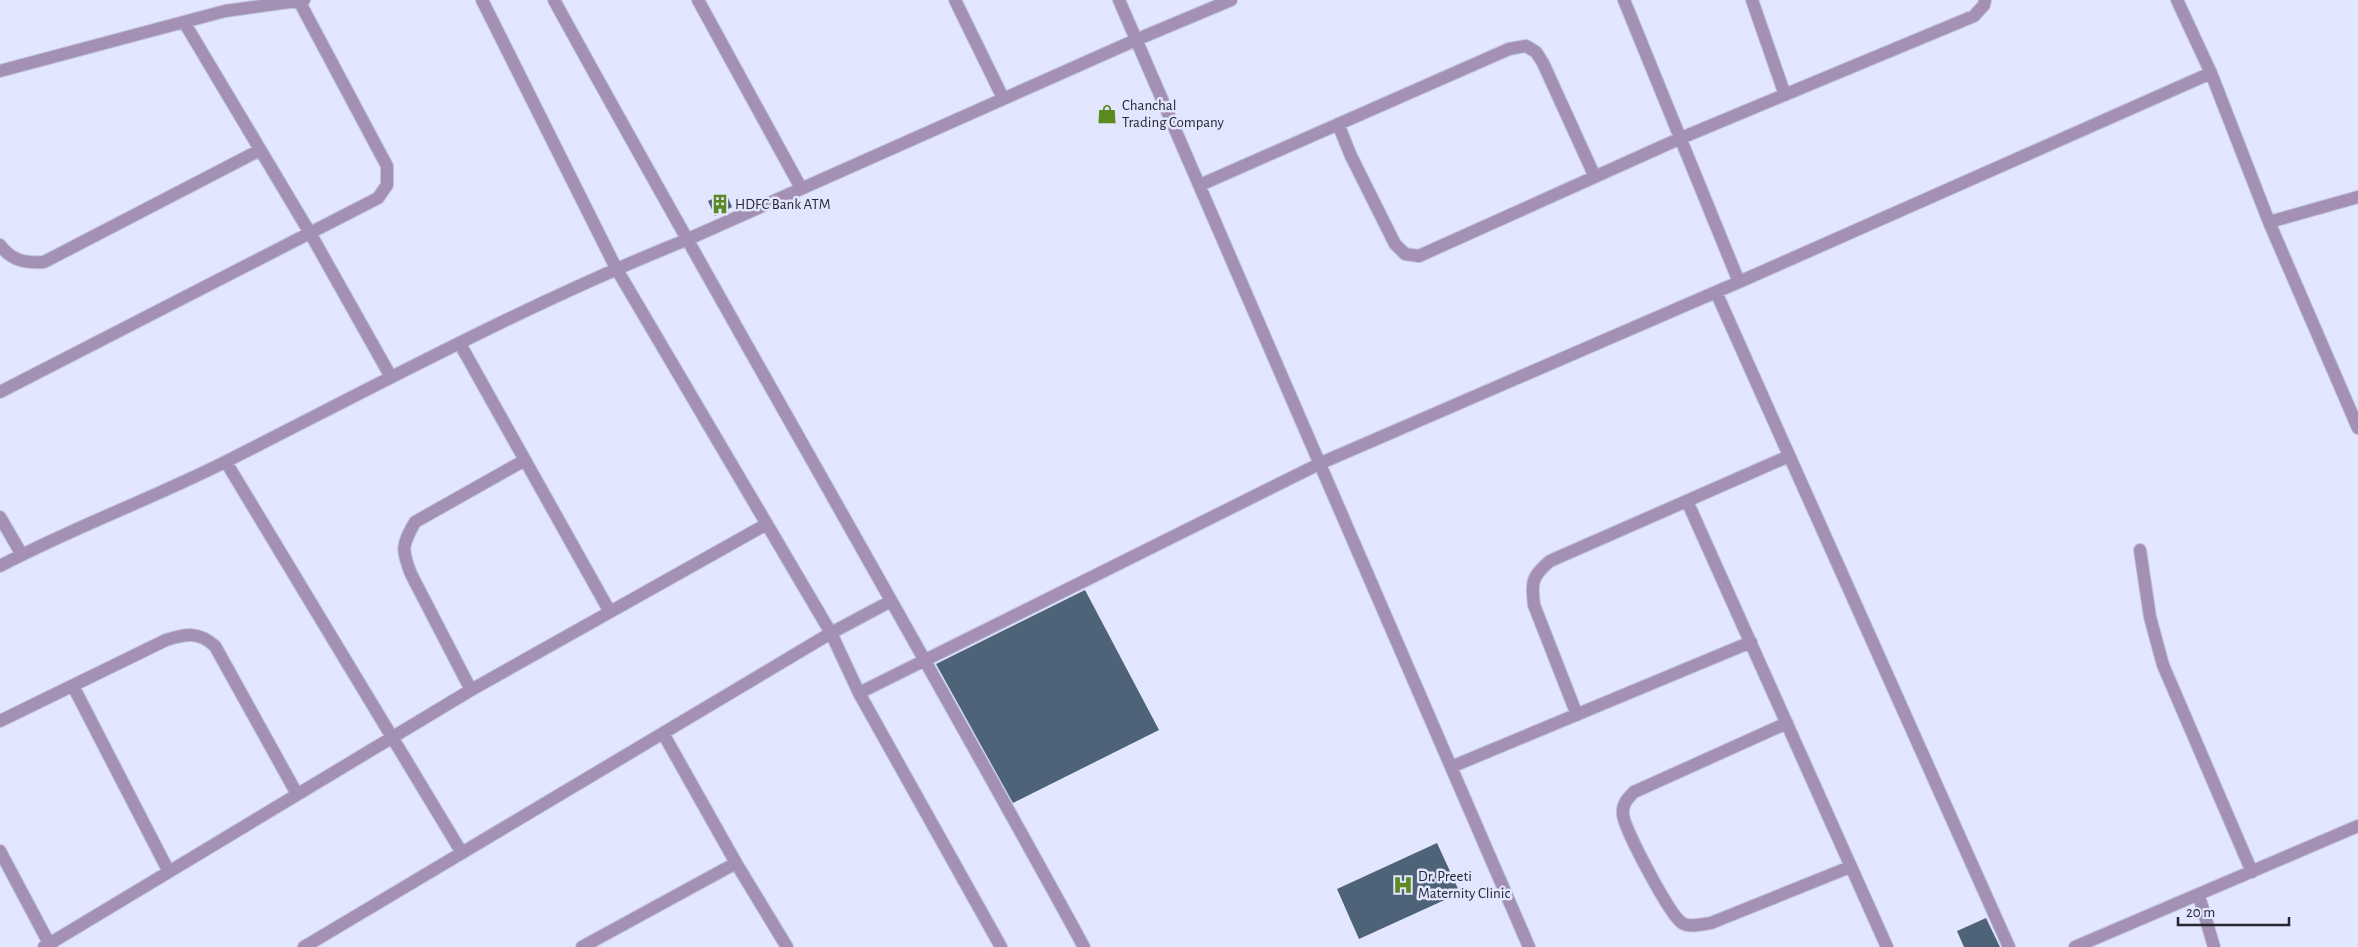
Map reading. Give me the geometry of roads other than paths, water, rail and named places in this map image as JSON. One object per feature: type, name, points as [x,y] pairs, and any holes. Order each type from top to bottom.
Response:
[{"type":"street","points":[[482,0],[616,268],[765,525],[831,633],[859,693],[1001,947]]},
{"type":"street","points":[[554,0],[686,240],[892,601],[1084,947]]},
{"type":"street","points":[[698,0],[801,188]]},
{"type":"street","points":[[955,0],[1003,98]]},
{"type":"street","points":[[1120,0],[1529,947]]},
{"type":"street","points":[[0,566],[226,462],[391,377],[616,268],[686,240],[1003,98],[1231,0]]},
{"type":"street","points":[[1624,0],[1739,282]]},
{"type":"street","points":[[1752,0],[1785,95]]},
{"type":"street","points":[[1338,124],[1351,156],[1395,244],[1405,254],[1419,256],[1436,250],[1681,138],[1974,16],[1985,0]]},
{"type":"street","points":[[2177,0],[2211,73],[2269,222],[2358,428]]},
{"type":"street","points":[[0,72],[224,11],[302,1],[387,166],[387,185],[378,198],[0,392]]},
{"type":"street","points":[[184,22],[310,233],[391,377]]},
{"type":"street","points":[[1200,185],[1509,49],[1526,46],[1536,52],[1544,63],[1595,177]]},
{"type":"street","points":[[859,693],[1321,464],[2211,73]]},
{"type":"street","points":[[0,245],[8,255],[25,263],[44,262],[260,150]]},
{"type":"street","points":[[2269,222],[2358,197]]},
{"type":"street","points":[[1716,292],[2008,947]]},
{"type":"street","points":[[460,344],[610,612]]},
{"type":"street","points":[[1577,715],[1534,605],[1532,587],[1537,572],[1550,561],[1789,456]]},
{"type":"street","points":[[471,690],[411,574],[403,554],[407,537],[415,522],[525,460]]},
{"type":"street","points":[[226,462],[462,853]]},
{"type":"street","points":[[1687,501],[1887,947]]},
{"type":"street","points":[[0,517],[22,555]]},
{"type":"street","points":[[0,851],[48,946],[471,690],[765,525]]},
{"type":"street","points":[[2140,550],[2150,618],[2163,665],[2252,872]]},
{"type":"street","points":[[304,947],[831,633],[892,601]]},
{"type":"street","points":[[0,721],[166,640],[186,634],[205,637],[215,646],[297,794]]},
{"type":"street","points":[[1451,767],[1751,642]]},
{"type":"street","points":[[73,686],[169,872]]},
{"type":"street","points":[[1787,723],[1634,792],[1624,803],[1623,816],[1631,837],[1670,911],[1682,923],[1692,926],[1712,923],[1850,866]]},
{"type":"street","points":[[664,734],[736,863],[787,947]]},
{"type":"street","points":[[2075,947],[2199,896],[2358,826]]},
{"type":"street","points":[[582,947],[736,863]]},
{"type":"street","points":[[2199,896],[2214,947]]},
{"type":"place","name":"Chanchal Trading Company","points":[[1107,114]]},
{"type":"place","name":"HDFC Bank ATM","points":[[720,204]]},
{"type":"place","name":"Dr. Preeti Maternity Clinic","points":[[1403,885]]}]
